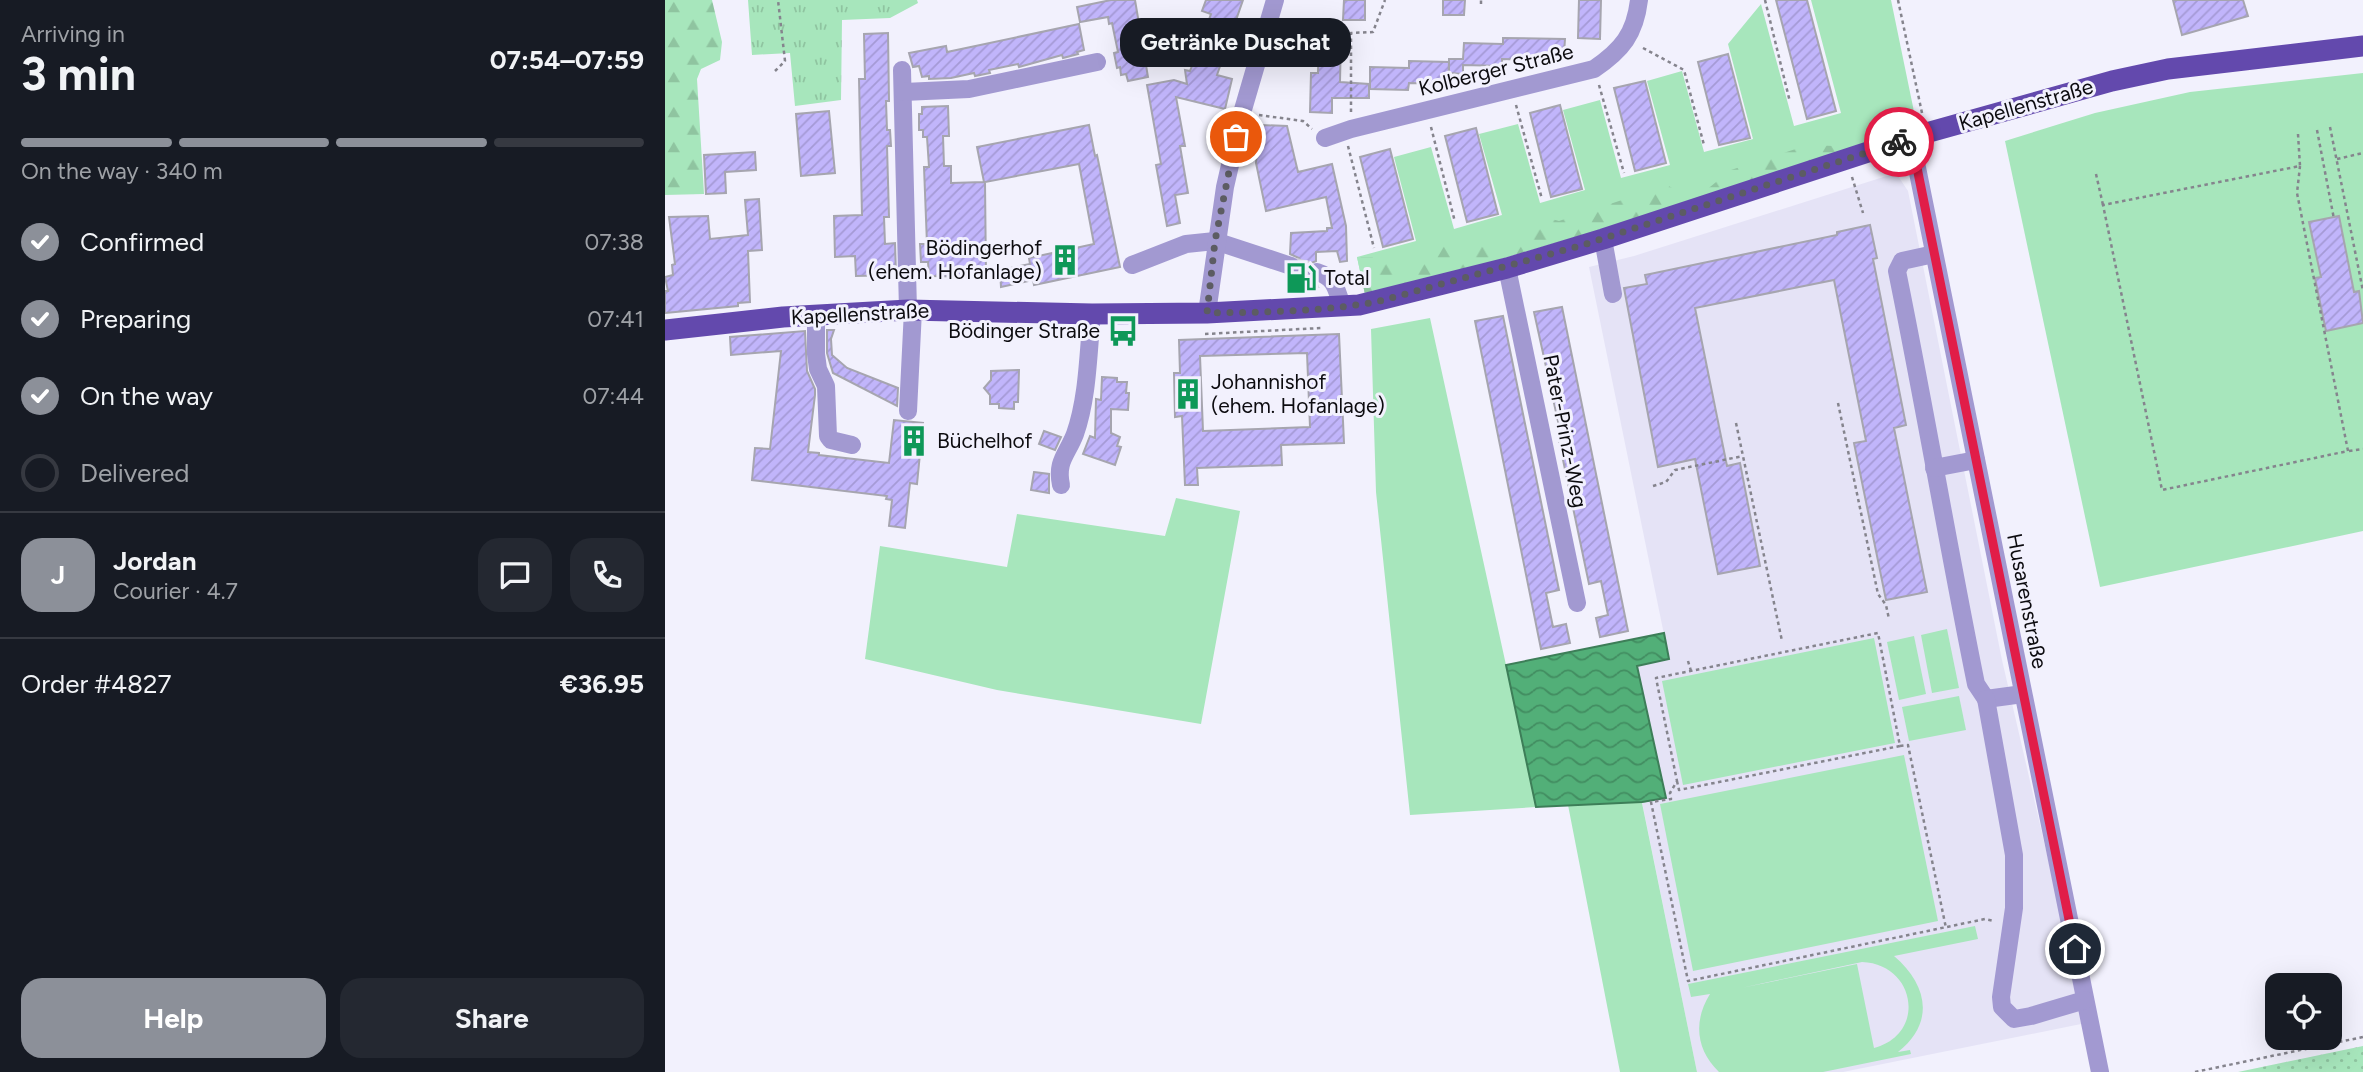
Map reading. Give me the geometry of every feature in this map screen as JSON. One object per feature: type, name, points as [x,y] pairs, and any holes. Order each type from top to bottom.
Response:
[{"type":"main road","name":"Kapellenstraße","points":[[665,330],[816,315],[910,310],[1092,314],[1206,323],[1380,301],[1507,268],[1919,136],[2082,89],[2168,69],[2363,46]]},
{"type":"street","points":[[1206,323],[1215,241],[1225,187],[1242,113],[1275,0]]},
{"type":"street","name":"Kolberger Straße","points":[[1325,138],[1594,69],[1614,55],[1627,40],[1637,18],[1640,0]]},
{"type":"street","points":[[904,92],[969,89],[1097,62]]},
{"type":"street","points":[[902,70],[910,310],[908,411]]},
{"type":"street","name":"Husarenstraße","points":[[1919,136],[1934,254],[2099,1072]]},
{"type":"street","points":[[1603,239],[1613,294]]},
{"type":"street","points":[[1132,265],[1186,244],[1215,241],[1290,266]]},
{"type":"street","points":[[1934,254],[1902,261],[1897,271],[1976,684],[1986,699],[2014,855],[2014,908],[2001,997],[2002,1007],[2014,1019],[2085,1000]]},
{"type":"street","name":"Pater-Prinz-Weg","points":[[1507,268],[1577,603]]},
{"type":"street","points":[[1317,272],[1329,276],[1342,306]]},
{"type":"street","points":[[1061,485],[1058,470],[1075,435],[1092,314]]},
{"type":"street","points":[[816,315],[818,369],[827,386],[828,436],[831,440],[852,445]]},
{"type":"street","points":[[1934,468],[1976,460]]},
{"type":"street","points":[[1986,699],[2023,694]]},
{"type":"path","points":[[775,71],[785,61],[778,0]]},
{"type":"path","points":[[1374,248],[1348,131],[1351,33],[1373,32],[1385,0]]},
{"type":"path","points":[[1765,0],[1790,102]]},
{"type":"path","points":[[1898,0],[1919,136]]},
{"type":"path","points":[[1627,40],[1684,70],[1704,145]]},
{"type":"path","points":[[1594,69],[1624,173]]},
{"type":"path","points":[[1512,89],[1542,200]]},
{"type":"path","points":[[1426,110],[1455,222]]},
{"type":"path","points":[[1242,113],[1304,121],[1316,135],[1325,138]]},
{"type":"path","points":[[2330,127],[2363,290]]},
{"type":"path","points":[[2317,130],[2334,219]]},
{"type":"path","points":[[2298,134],[2300,166],[2297,193],[2348,452]]},
{"type":"path","points":[[2337,159],[2363,153]]},
{"type":"path","points":[[2103,205],[2300,166]]},
{"type":"path","points":[[2096,174],[2162,490],[2363,449]]},
{"type":"path","points":[[1852,177],[1863,213]]},
{"type":"path","points":[[1206,323],[1325,327]]},
{"type":"path","points":[[1838,403],[1878,594],[1886,605],[1889,619]]},
{"type":"path","points":[[1736,423],[1782,641]]},
{"type":"path","points":[[1653,486],[1666,482],[1675,470],[1743,456]]},
{"type":"path","points":[[1900,746],[1878,633],[1656,678],[1679,790],[1908,745],[1946,928]]},
{"type":"path","points":[[1688,661],[1691,671]]},
{"type":"path","points":[[1677,781],[1669,793],[1671,799],[1651,802],[1688,981],[1985,919],[2011,924]]},
{"type":"path","points":[[2195,1072],[2363,1037]]},
{"type":"shaded area","points":[[1896,173],[1908,191],[2002,660],[2086,1023],[1843,1072],[1697,1072],[1642,802],[1666,797],[1637,666],[1669,659],[1589,267],[1634,256]]},
{"type":"green space","points":[[665,0],[712,0],[722,42],[720,60],[701,69],[697,79],[704,194],[665,195]]},
{"type":"green space","points":[[748,0],[917,0],[918,3],[890,18],[842,20],[841,100],[795,106],[790,53],[752,55]]},
{"type":"green space","points":[[1811,0],[1891,0],[1918,131],[1366,299],[1357,257],[1416,241],[1394,157],[1431,147],[1454,229],[1502,215],[1479,134],[1518,124],[1540,203],[1585,190],[1563,110],[1600,100],[1621,178],[1670,165],[1647,81],[1682,71],[1704,152],[1753,139],[1728,44],[1761,4],[1794,126],[1841,113]]},
{"type":"green space","points":[[2363,73],[2363,531],[2100,587],[2005,141],[2095,113],[2190,92]]},
{"type":"green space","points":[[1873,129],[1882,143],[1709,197],[1705,191],[1731,170],[1808,145],[1834,146]]},
{"type":"green space","points":[[1667,185],[1688,197],[1691,203],[1366,299],[1357,257],[1385,257],[1394,264],[1410,262],[1418,249],[1471,241],[1504,243],[1536,222],[1551,219],[1559,221]]},
{"type":"green space","points":[[1430,318],[1506,665],[1664,633],[1669,659],[1637,666],[1666,798],[1642,803],[1697,1072],[1620,1072],[1568,805],[1410,815],[1376,492],[1371,329]]},
{"type":"green space","points":[[1176,498],[1240,511],[1201,724],[997,690],[865,659],[880,546],[1007,567],[1017,514],[1165,536]]},
{"type":"green space","points":[[1947,629],[1959,688],[1932,693],[1921,635]]},
{"type":"green space","points":[[1914,636],[1926,694],[1899,700],[1887,642]]},
{"type":"green space","points":[[1874,638],[1895,743],[1683,785],[1662,681]]},
{"type":"green space","points":[[1959,696],[1966,730],[1909,741],[1902,707]]},
{"type":"green space","points":[[1904,755],[1938,921],[1693,971],[1660,804]]},
{"type":"green space","points":[[1975,926],[1978,939],[1894,956],[1914,979],[1923,1003],[1918,1028],[1898,1052],[1910,1050],[1911,1054],[1823,1072],[1719,1072],[1705,1054],[1699,1035],[1701,1014],[1710,994],[1691,997],[1688,984]],"holes":[[[1862,962],[1880,966],[1894,974],[1904,986],[1908,1015],[1902,1029],[1891,1040],[1874,1048],[1857,964],[1741,988]]]},
{"type":"green space","points":[[2363,1046],[2363,1072],[2238,1072]]},
{"type":"water","points":[[1664,633],[1669,659],[1637,666],[1666,798],[1642,802],[1536,807],[1506,665]]},
{"type":"building","points":[[1111,0],[1135,0],[1148,77],[1128,81],[1126,74],[1121,75],[1114,53],[1118,52],[1112,23],[1109,24],[1108,17],[1080,22],[1077,7]]},
{"type":"building","points":[[1206,0],[1243,0],[1217,75],[1232,79],[1225,109],[1176,97],[1185,146],[1180,146],[1188,193],[1175,195],[1180,223],[1167,226],[1156,165],[1161,164],[1147,85],[1174,80],[1187,84],[1185,70],[1190,71],[1211,14],[1202,11]]},
{"type":"building","points":[[1344,0],[1365,0],[1365,20],[1343,20]]},
{"type":"building","points":[[1443,0],[1465,0],[1464,15],[1443,15]]},
{"type":"building","points":[[1579,0],[1601,0],[1600,39],[1578,38]]},
{"type":"building","points":[[1776,0],[1807,0],[1836,111],[1807,119]]},
{"type":"building","points":[[2173,0],[2243,0],[2248,16],[2182,35]]},
{"type":"building","points":[[1079,24],[1084,50],[1077,52],[1078,54],[1063,58],[1062,55],[1019,67],[1018,64],[989,70],[990,73],[975,76],[974,73],[951,78],[922,77],[919,66],[913,67],[909,53],[946,46],[947,52]]},
{"type":"building","points":[[888,33],[889,101],[886,101],[887,130],[890,130],[891,146],[887,146],[889,217],[884,217],[885,244],[895,243],[896,275],[856,276],[855,256],[835,257],[834,216],[862,215],[859,79],[865,79],[864,34]]},
{"type":"building","points":[[1319,35],[1341,35],[1340,82],[1369,84],[1369,98],[1332,98],[1332,113],[1310,112],[1311,73],[1318,73]]},
{"type":"building","points":[[1503,38],[1565,39],[1564,54],[1542,53],[1542,60],[1502,59],[1502,66],[1463,65],[1463,74],[1449,73],[1449,59],[1463,59],[1464,43],[1503,44]]},
{"type":"building","points":[[1728,54],[1750,138],[1719,145],[1698,62]]},
{"type":"building","points":[[1409,61],[1449,62],[1448,84],[1409,83],[1408,90],[1370,89],[1370,67],[1409,68]]},
{"type":"building","points":[[1645,81],[1666,163],[1635,171],[1614,88]]},
{"type":"building","points":[[1560,105],[1582,189],[1551,197],[1530,113]]},
{"type":"building","points":[[948,106],[949,136],[943,136],[944,166],[951,166],[951,183],[984,182],[977,147],[1089,125],[1120,267],[1034,285],[1033,280],[1001,287],[1000,270],[1030,264],[1029,258],[1094,244],[1079,164],[985,182],[986,277],[929,276],[928,262],[921,262],[920,244],[927,244],[924,167],[929,167],[927,137],[923,137],[923,130],[919,130],[919,114],[922,114],[922,107]]},
{"type":"building","points":[[829,111],[835,173],[801,176],[796,114]]},
{"type":"building","points":[[1260,125],[1287,126],[1298,172],[1332,164],[1346,226],[1347,261],[1340,262],[1337,251],[1316,252],[1316,261],[1309,264],[1306,273],[1309,280],[1318,287],[1292,288],[1291,277],[1299,274],[1302,264],[1299,258],[1290,254],[1291,233],[1327,231],[1327,228],[1332,228],[1326,197],[1266,211],[1256,163]]},
{"type":"building","points":[[1476,128],[1498,214],[1467,222],[1445,136]]},
{"type":"building","points":[[1390,149],[1413,239],[1383,247],[1360,157]]},
{"type":"building","points":[[755,152],[756,170],[725,172],[726,193],[706,194],[704,155]]},
{"type":"building","points":[[759,199],[762,250],[748,251],[750,302],[738,303],[738,306],[665,313],[665,291],[668,291],[665,277],[673,275],[672,265],[675,264],[669,217],[708,216],[710,239],[748,235],[745,200]]},
{"type":"building","points":[[2339,216],[2354,292],[2359,291],[2363,323],[2326,331],[2315,278],[2321,277],[2309,222]]},
{"type":"building","points":[[1870,225],[1877,258],[1873,259],[1906,425],[1894,428],[1927,592],[1886,600],[1854,443],[1866,441],[1834,280],[1695,308],[1727,466],[1740,463],[1760,566],[1718,574],[1695,459],[1658,467],[1624,288],[1647,284],[1645,275],[1837,235],[1837,232]]},
{"type":"building","points":[[1562,307],[1628,631],[1600,637],[1596,618],[1608,615],[1601,581],[1589,584],[1534,312]]},
{"type":"building","points":[[1503,316],[1559,590],[1546,593],[1553,627],[1566,624],[1570,643],[1541,649],[1475,321]]},
{"type":"building","points":[[827,330],[834,330],[831,339],[832,355],[847,368],[898,388],[897,406],[833,373],[827,353]]},
{"type":"building","points":[[805,331],[807,371],[815,389],[808,452],[889,463],[894,420],[923,423],[917,484],[910,483],[905,528],[889,526],[892,500],[886,499],[887,496],[752,480],[755,448],[770,449],[781,351],[731,355],[730,337]]},
{"type":"building","points":[[1339,334],[1344,443],[1281,445],[1282,465],[1197,468],[1198,485],[1185,485],[1182,416],[1175,417],[1174,373],[1180,373],[1179,340]],"holes":[[[1307,353],[1310,427],[1203,431],[1200,356]]]},
{"type":"building","points":[[1019,370],[1018,402],[1014,402],[1014,409],[990,404],[990,395],[984,388],[991,380],[991,371]]},
{"type":"building","points":[[1102,377],[1127,382],[1126,393],[1129,393],[1128,410],[1111,409],[1111,433],[1120,437],[1117,446],[1121,447],[1115,465],[1083,454],[1090,436],[1095,438],[1096,399],[1101,400]]},
{"type":"building","points":[[1044,431],[1061,437],[1055,450],[1039,444]]},
{"type":"building","points":[[1034,472],[1049,474],[1049,493],[1031,490]]},
{"type":"tunnel","points":[[1291,266],[1317,272]]},
{"type":"way so far","points":[[1236,137],[1215,241],[1207,313],[1304,309],[1380,301],[1583,245],[1899,142]]},
{"type":"place","name":"Getränke Duschat","points":[[1236,137]]},
{"type":"place","name":"Bödingerhof (ehem. Hofanlage)","points":[[1065,260]]},
{"type":"place","name":"Total","points":[[1301,278]]},
{"type":"place","name":"Bödinger Straße","points":[[1123,331]]},
{"type":"place","name":"Johannishof (ehem. Hofanlage)","points":[[1188,394]]},
{"type":"place","name":"Büchelhof","points":[[914,441]]},
{"type":"route","points":[[1899,142],[1911,138],[2075,949]]}]
